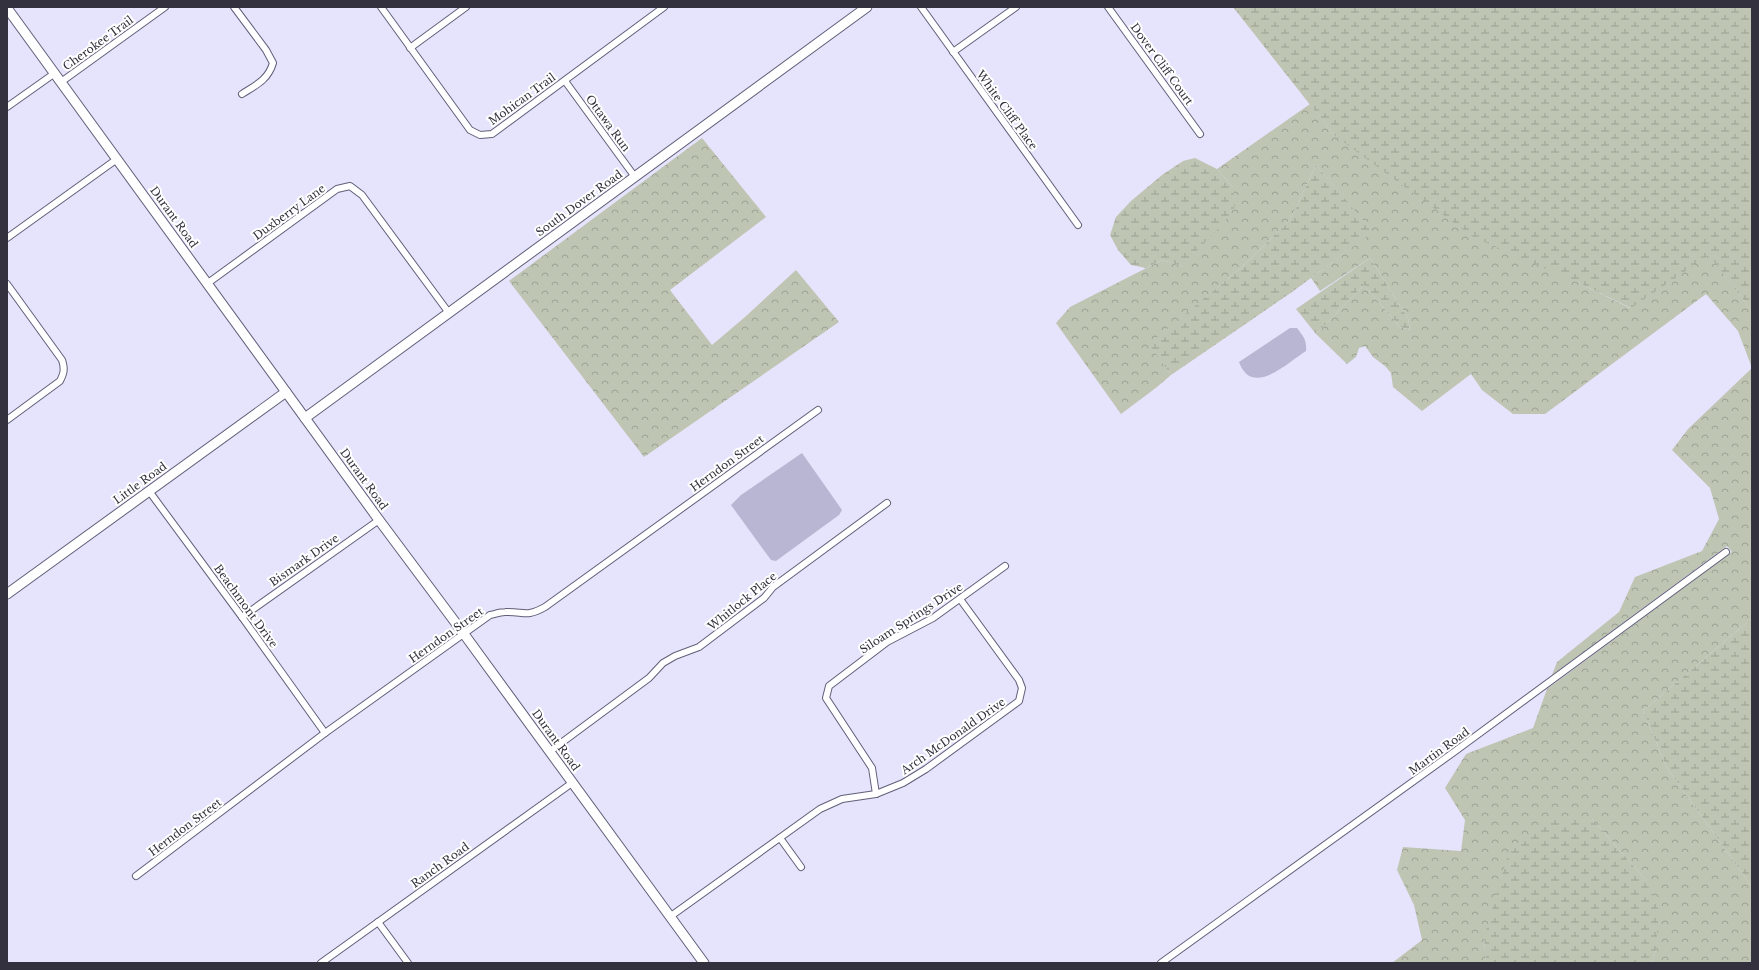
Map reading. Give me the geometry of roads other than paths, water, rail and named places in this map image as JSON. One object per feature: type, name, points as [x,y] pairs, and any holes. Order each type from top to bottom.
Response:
[{"type":"street","name":"Cherokee Trail","points":[[61,82],[165,7]]},
{"type":"street","points":[[234,7],[266,50],[272,63],[270,73],[242,94]]},
{"type":"street","name":"Mohican Trail","points":[[381,7],[470,130],[480,135],[492,134],[664,7]]},
{"type":"street","points":[[410,48],[466,7]]},
{"type":"street","name":"South Dover Road","points":[[305,418],[867,7]]},
{"type":"street","name":"White Cliff Place","points":[[920,7],[1078,225]]},
{"type":"street","points":[[953,52],[1016,7]]},
{"type":"street","name":"Dover Cliff Court","points":[[1108,7],[1200,134]]},
{"type":"street","name":"Durant Road","points":[[7,8],[379,520],[704,963]]},
{"type":"street","points":[[7,107],[55,73]]},
{"type":"street","name":"Ottawa Run","points":[[565,81],[635,177]]},
{"type":"street","points":[[7,238],[117,159]]},
{"type":"street","name":"Duxberry Lane","points":[[208,283],[337,188],[350,186],[362,195],[449,313]]},
{"type":"street","points":[[7,284],[62,360],[64,372],[60,381],[7,420]]},
{"type":"street","name":"Little Road","points":[[7,594],[286,392]]},
{"type":"street","name":"Herndon Street","points":[[136,876],[325,733],[490,615],[505,612],[523,615],[536,612],[545,607],[818,410]]},
{"type":"street","name":"Beachmont Drive","points":[[149,491],[325,733]]},
{"type":"street","name":"Whitlock Place","points":[[549,752],[649,678],[663,663],[675,656],[699,647],[764,598],[773,587],[887,503]]},
{"type":"street","name":"Bismark Drive","points":[[242,617],[379,520]]},
{"type":"street","name":"Martin Road","points":[[1161,963],[1454,752],[1726,552]]},
{"type":"street","name":"Siloam Springs Drive","points":[[876,794],[872,768],[826,698],[829,686],[887,642],[933,618],[1005,566]]},
{"type":"street","name":"Arch McDonald Drive","points":[[671,916],[820,809],[842,799],[876,794],[903,783],[926,769],[1014,705],[1022,696],[1022,688],[1019,680],[960,599]]},
{"type":"street","name":"Ranch Road","points":[[321,963],[572,783]]},
{"type":"street","points":[[780,838],[800,867]]},
{"type":"street","points":[[378,922],[408,963]]},
{"type":"water","points":[[1290,328],[1297,328],[1301,333],[1305,341],[1306,351],[1280,369],[1261,378],[1252,377],[1245,372],[1239,362]]},
{"type":"water","points":[[802,453],[842,510],[839,515],[776,561],[771,560],[731,505],[741,495]]}]
